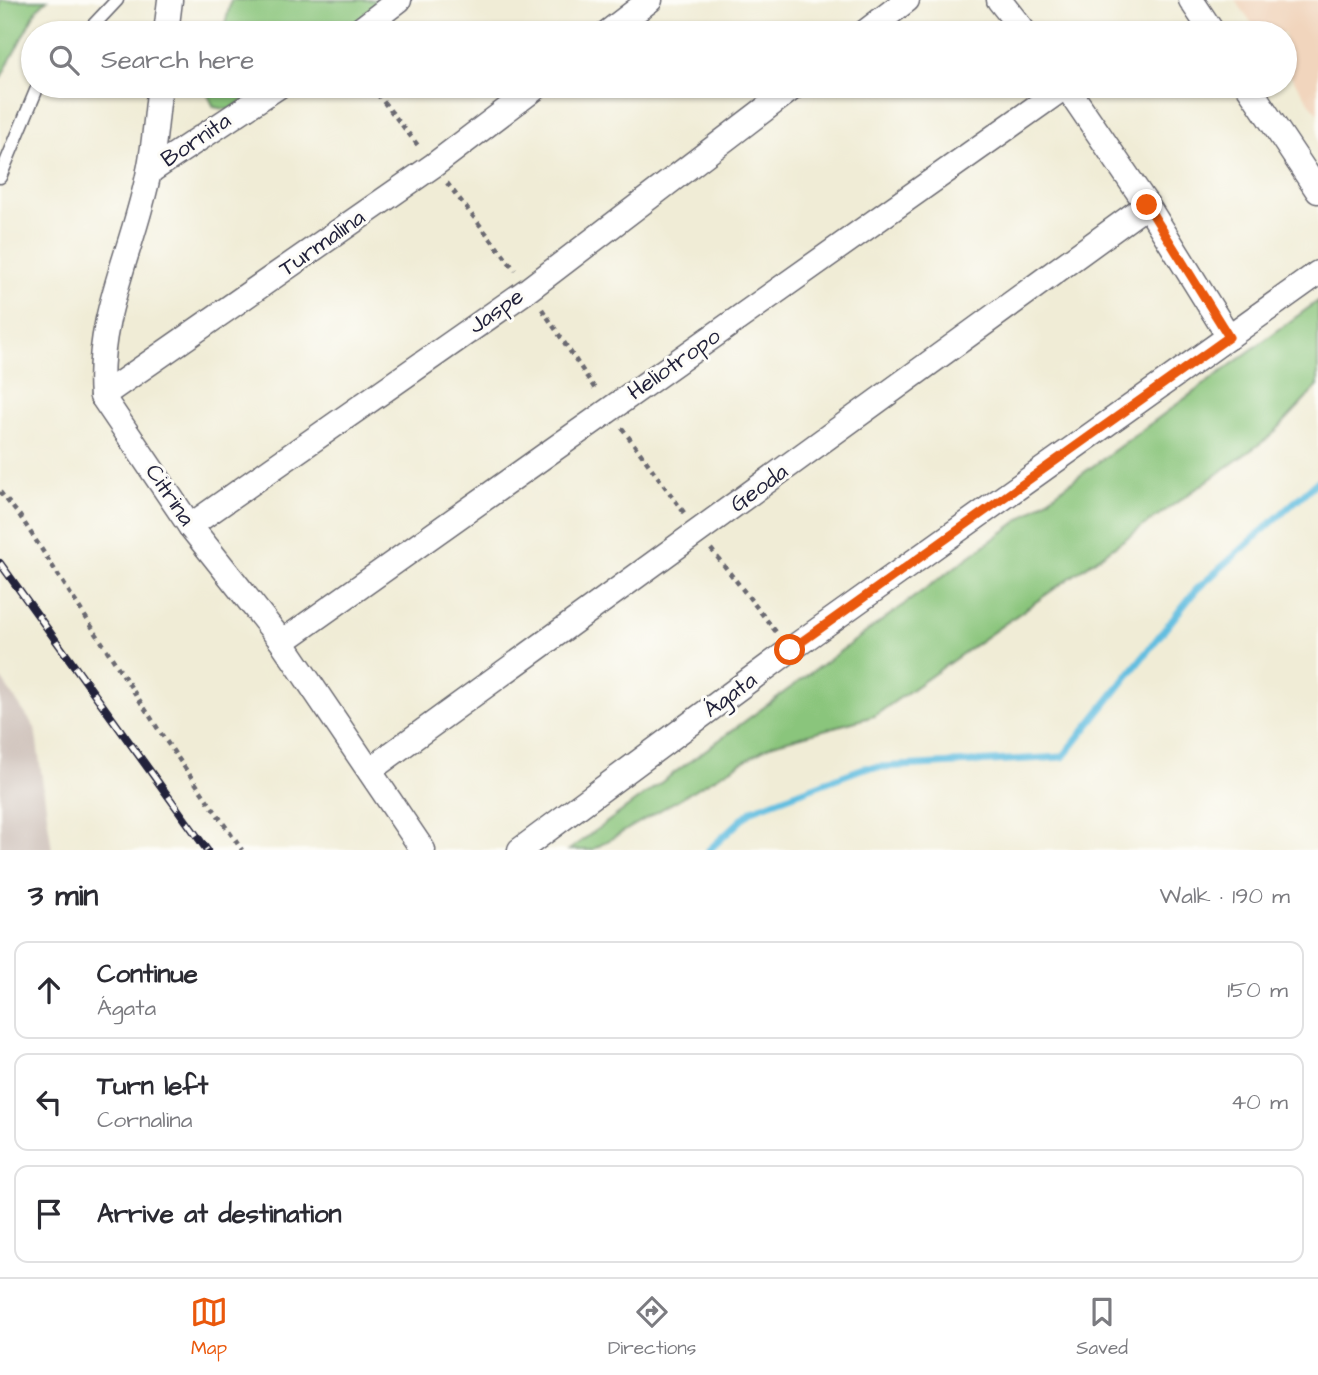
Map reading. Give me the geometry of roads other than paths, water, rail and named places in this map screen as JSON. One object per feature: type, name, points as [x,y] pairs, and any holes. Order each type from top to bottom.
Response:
[{"type":"street","points":[[167,21],[170,0]]},
{"type":"street","points":[[372,21],[399,0]]},
{"type":"street","points":[[623,21],[650,0]]},
{"type":"street","points":[[880,21],[908,0]]},
{"type":"street","points":[[999,0],[1016,21]]},
{"type":"street","points":[[1191,0],[1205,21]]},
{"type":"street","points":[[103,396],[100,372],[109,316],[149,172],[158,98]]},
{"type":"street","name":"Bornita","points":[[149,172],[261,98]]},
{"type":"street","name":"Turmalina","points":[[103,396],[434,165],[522,98]]},
{"type":"street","name":"Jaspe","points":[[190,526],[529,289],[779,98]]},
{"type":"street","name":"Heliotropo","points":[[282,642],[1049,98]]},
{"type":"street","points":[[1074,98],[1147,205],[1229,337]]},
{"type":"street","points":[[1256,98],[1318,191]]},
{"type":"street","name":"Geoda","points":[[370,769],[1147,205]]},
{"type":"street","name":"Ágata","points":[[520,850],[790,650],[1318,273]]},
{"type":"street","name":"Citrina","points":[[103,396],[190,526],[282,642],[423,850]]},
{"type":"lane","points":[[97,21],[117,0]]},
{"type":"lane","points":[[0,177],[33,98]]},
{"type":"waterway","points":[[709,850],[752,810],[864,768],[1063,757],[1196,590],[1318,481]]},
{"type":"railway","points":[[0,563],[207,850]]}]
